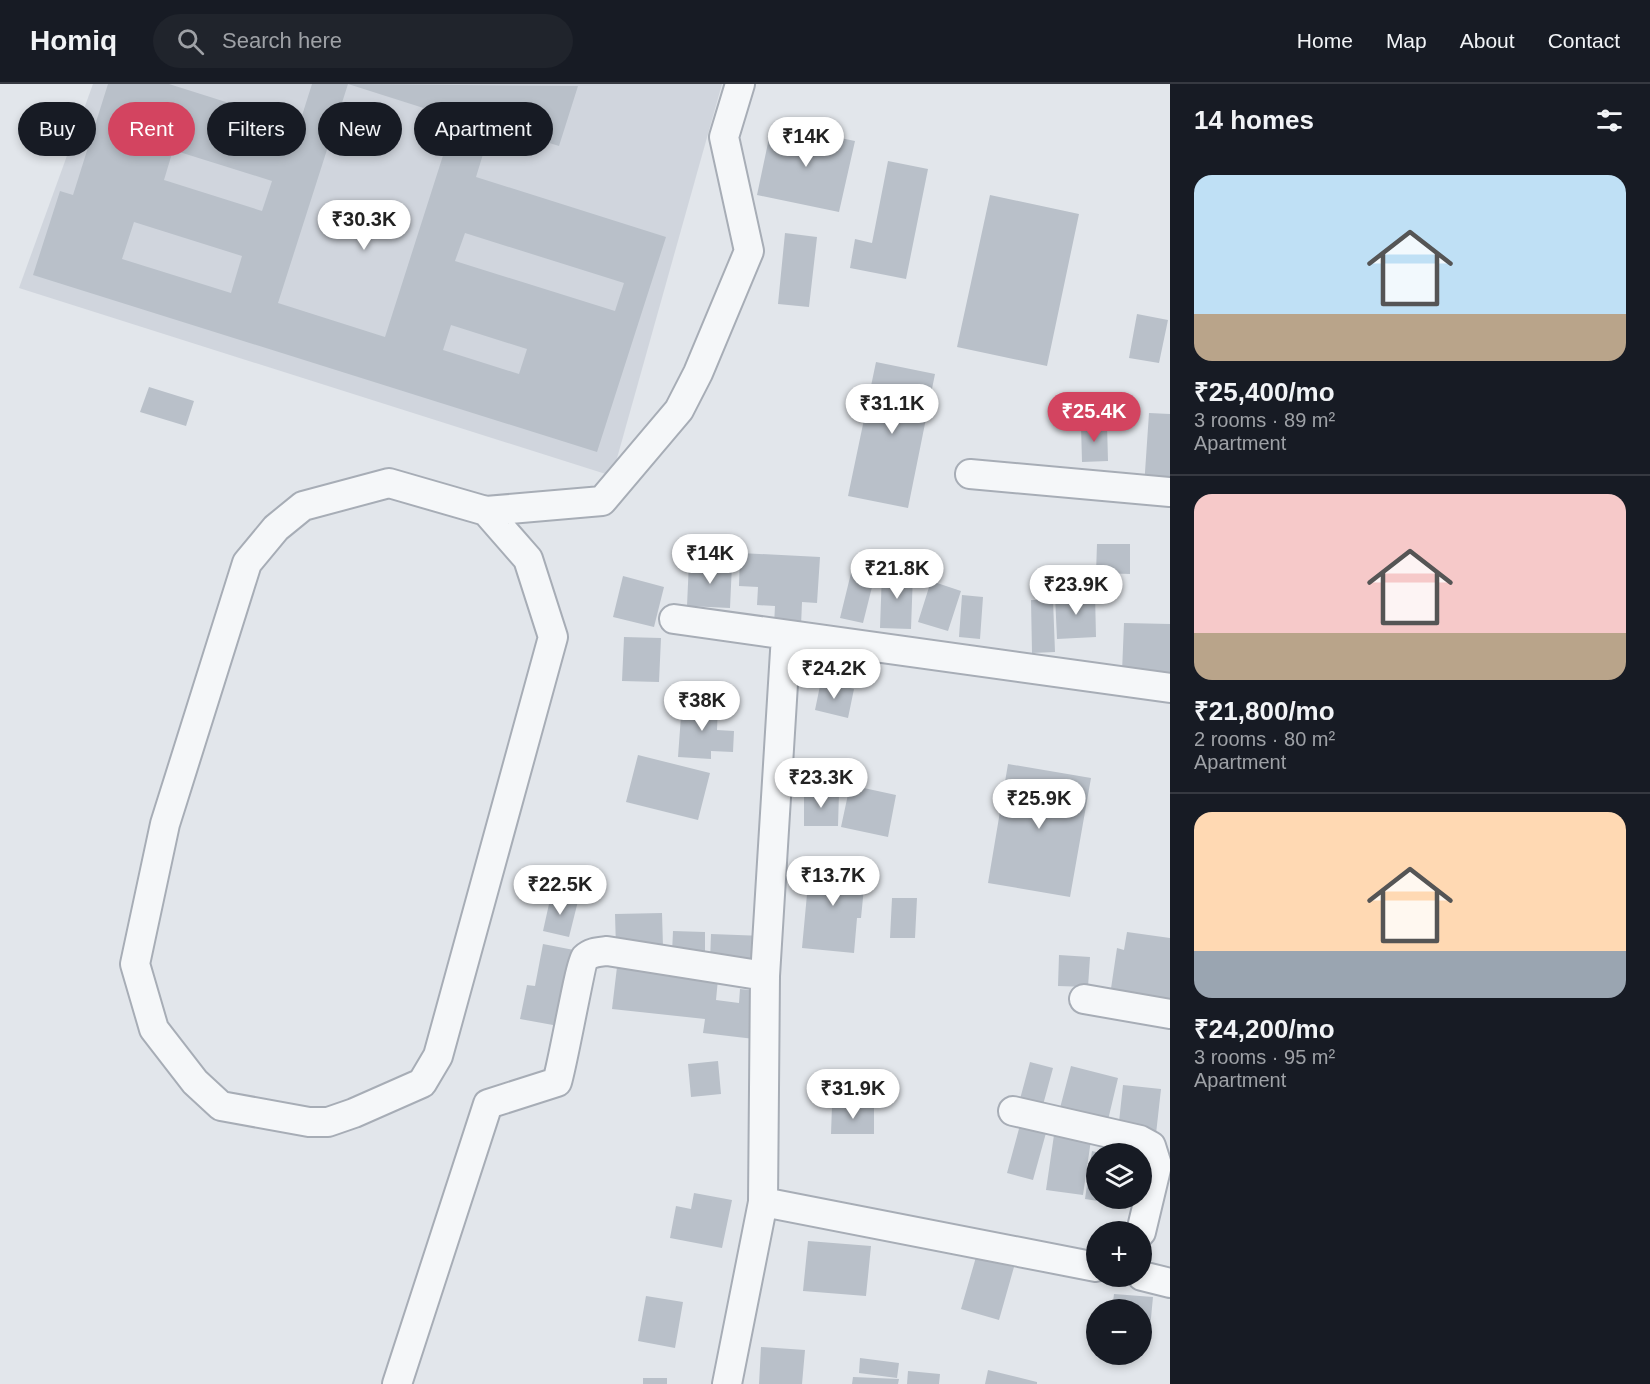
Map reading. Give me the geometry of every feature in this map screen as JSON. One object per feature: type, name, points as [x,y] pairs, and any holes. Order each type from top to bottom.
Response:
[{"type":"street","points":[[486,511],[528,559],[553,637],[438,1056],[422,1083],[328,1122],[309,1122],[221,1106],[195,1082],[154,1029],[135,964],[165,824],[247,562],[276,528],[303,506],[389,483],[486,511],[602,501],[679,411],[698,373],[749,251],[723,137],[740,84]]},
{"type":"street","points":[[970,474],[1170,492]]},
{"type":"street","points":[[674,619],[1170,688]]},
{"type":"street","points":[[727,1384],[763,1202],[765,976],[786,635]]},
{"type":"street","points":[[397,1384],[488,1104],[557,1082],[578,992],[581,965],[586,957],[594,952],[607,951],[765,976]]},
{"type":"street","points":[[1083,999],[1170,1014]]},
{"type":"street","points":[[1013,1111],[1140,1140],[1151,1146],[1157,1165],[1144,1221]]},
{"type":"street","points":[[763,1202],[1086,1265]]},
{"type":"street","points":[[1152,1278],[1170,1283]]},
{"type":"shaded area","points":[[93,84],[722,84],[612,476],[19,288],[67,156],[96,156],[96,102],[86,102]]},
{"type":"building","points":[[108,84],[169,84],[226,102],[207,102],[207,156],[306,156],[306,103],[312,84],[348,84],[342,102],[318,102],[318,156],[325,156],[278,303],[385,337],[443,156],[482,156],[476,177],[666,237],[597,452],[33,275],[60,191],[73,195],[85,156],[96,156],[96,122]],"holes":[[[108,102],[195,102],[195,156],[192,156],[272,181],[262,211],[164,180],[171,156],[108,156]],[[134,222],[242,256],[231,293],[122,259]],[[465,233],[624,283],[615,311],[455,261]],[[451,325],[527,349],[519,374],[443,350]]]},
{"type":"building","points":[[348,84],[578,86],[559,146],[553,144],[553,102],[414,102],[414,105]]},
{"type":"building","points":[[772,124],[855,141],[839,212],[757,195]]},
{"type":"building","points":[[888,161],[928,169],[906,279],[850,268],[855,239],[872,243]]},
{"type":"building","points":[[990,195],[1079,214],[1047,366],[957,347]]},
{"type":"building","points":[[785,233],[817,237],[809,307],[778,304]]},
{"type":"building","points":[[1137,314],[1168,320],[1159,363],[1129,358]]},
{"type":"building","points":[[876,362],[935,374],[908,508],[848,496]]},
{"type":"building","points":[[149,387],[194,401],[186,426],[140,412]]},
{"type":"building","points":[[1149,413],[1170,414],[1170,488],[1144,487]]},
{"type":"building","points":[[1107,424],[1108,461],[1082,462],[1081,425]]},
{"type":"building","points":[[1097,544],[1130,544],[1130,574],[1096,573]]},
{"type":"building","points":[[740,553],[820,557],[817,603],[802,602],[801,626],[774,625],[775,606],[757,605],[758,587],[739,586]]},
{"type":"building","points":[[689,562],[732,564],[730,608],[687,606]]},
{"type":"building","points":[[853,565],[876,571],[863,623],[840,618]]},
{"type":"building","points":[[882,572],[913,573],[911,629],[880,628]]},
{"type":"building","points":[[623,576],[664,587],[654,627],[613,617]]},
{"type":"building","points":[[931,581],[961,591],[948,631],[918,622]]},
{"type":"building","points":[[1095,594],[1096,637],[1057,639],[1055,595]]},
{"type":"building","points":[[962,595],[983,597],[980,639],[959,637]]},
{"type":"building","points":[[1031,600],[1053,600],[1055,652],[1032,653]]},
{"type":"building","points":[[1124,623],[1170,624],[1170,673],[1122,672]]},
{"type":"building","points":[[624,637],[661,638],[659,682],[622,681]]},
{"type":"building","points":[[821,681],[854,689],[848,718],[815,710]]},
{"type":"building","points":[[682,702],[718,705],[717,730],[734,731],[733,752],[711,751],[711,759],[678,757]]},
{"type":"building","points":[[638,755],[710,773],[698,820],[626,802]]},
{"type":"building","points":[[1008,764],[1091,778],[1070,897],[988,883]]},
{"type":"building","points":[[850,785],[896,795],[888,837],[841,827]]},
{"type":"building","points":[[804,792],[839,793],[838,826],[804,826]]},
{"type":"building","points":[[810,862],[866,867],[861,918],[857,918],[854,953],[802,948]]},
{"type":"building","points":[[551,895],[578,901],[569,937],[543,931]]},
{"type":"building","points":[[892,898],[917,898],[915,938],[890,938]]},
{"type":"building","points":[[662,913],[663,947],[616,948],[615,914]]},
{"type":"building","points":[[673,931],[705,932],[705,954],[672,953]]},
{"type":"building","points":[[1127,932],[1170,938],[1170,1011],[1109,1002],[1117,948],[1124,950]]},
{"type":"building","points":[[711,934],[765,936],[764,964],[710,962]]},
{"type":"building","points":[[543,944],[579,951],[564,1027],[520,1019],[527,985],[535,986]]},
{"type":"building","points":[[1059,955],[1090,957],[1088,987],[1058,986]]},
{"type":"building","points":[[617,967],[718,979],[716,1000],[739,1003],[740,989],[769,992],[763,1040],[703,1033],[705,1019],[612,1009]]},
{"type":"building","points":[[718,1061],[721,1094],[691,1097],[688,1064]]},
{"type":"building","points":[[1030,1062],[1053,1068],[1043,1105],[1020,1099]]},
{"type":"building","points":[[1071,1066],[1118,1078],[1108,1120],[1060,1108]]},
{"type":"building","points":[[1123,1085],[1161,1089],[1156,1134],[1118,1131]]},
{"type":"building","points":[[832,1106],[874,1106],[874,1134],[831,1134]]},
{"type":"building","points":[[1020,1125],[1046,1133],[1033,1180],[1007,1173]]},
{"type":"building","points":[[1054,1135],[1091,1140],[1091,1143],[1086,1143],[1086,1174],[1083,1195],[1046,1190]]},
{"type":"building","points":[[694,1193],[732,1200],[722,1248],[670,1238],[676,1206],[691,1209]]},
{"type":"building","points":[[808,1241],[871,1246],[866,1296],[803,1291]]},
{"type":"building","points":[[976,1257],[1014,1267],[999,1320],[961,1309]]},
{"type":"building","points":[[1114,1294],[1153,1297],[1152,1307],[1152,1299],[1113,1299]]},
{"type":"building","points":[[646,1296],[683,1302],[675,1348],[638,1341]]},
{"type":"building","points":[[761,1347],[805,1350],[802,1384],[759,1384]]},
{"type":"building","points":[[860,1358],[899,1363],[897,1378],[859,1373]]},
{"type":"building","points":[[988,1370],[1037,1382],[1037,1384],[985,1384]]},
{"type":"building","points":[[908,1371],[940,1374],[939,1384],[907,1384]]},
{"type":"building","points":[[853,1377],[899,1379],[898,1384],[852,1384]]},
{"type":"building","points":[[643,1378],[667,1378],[667,1384],[643,1384]]}]
